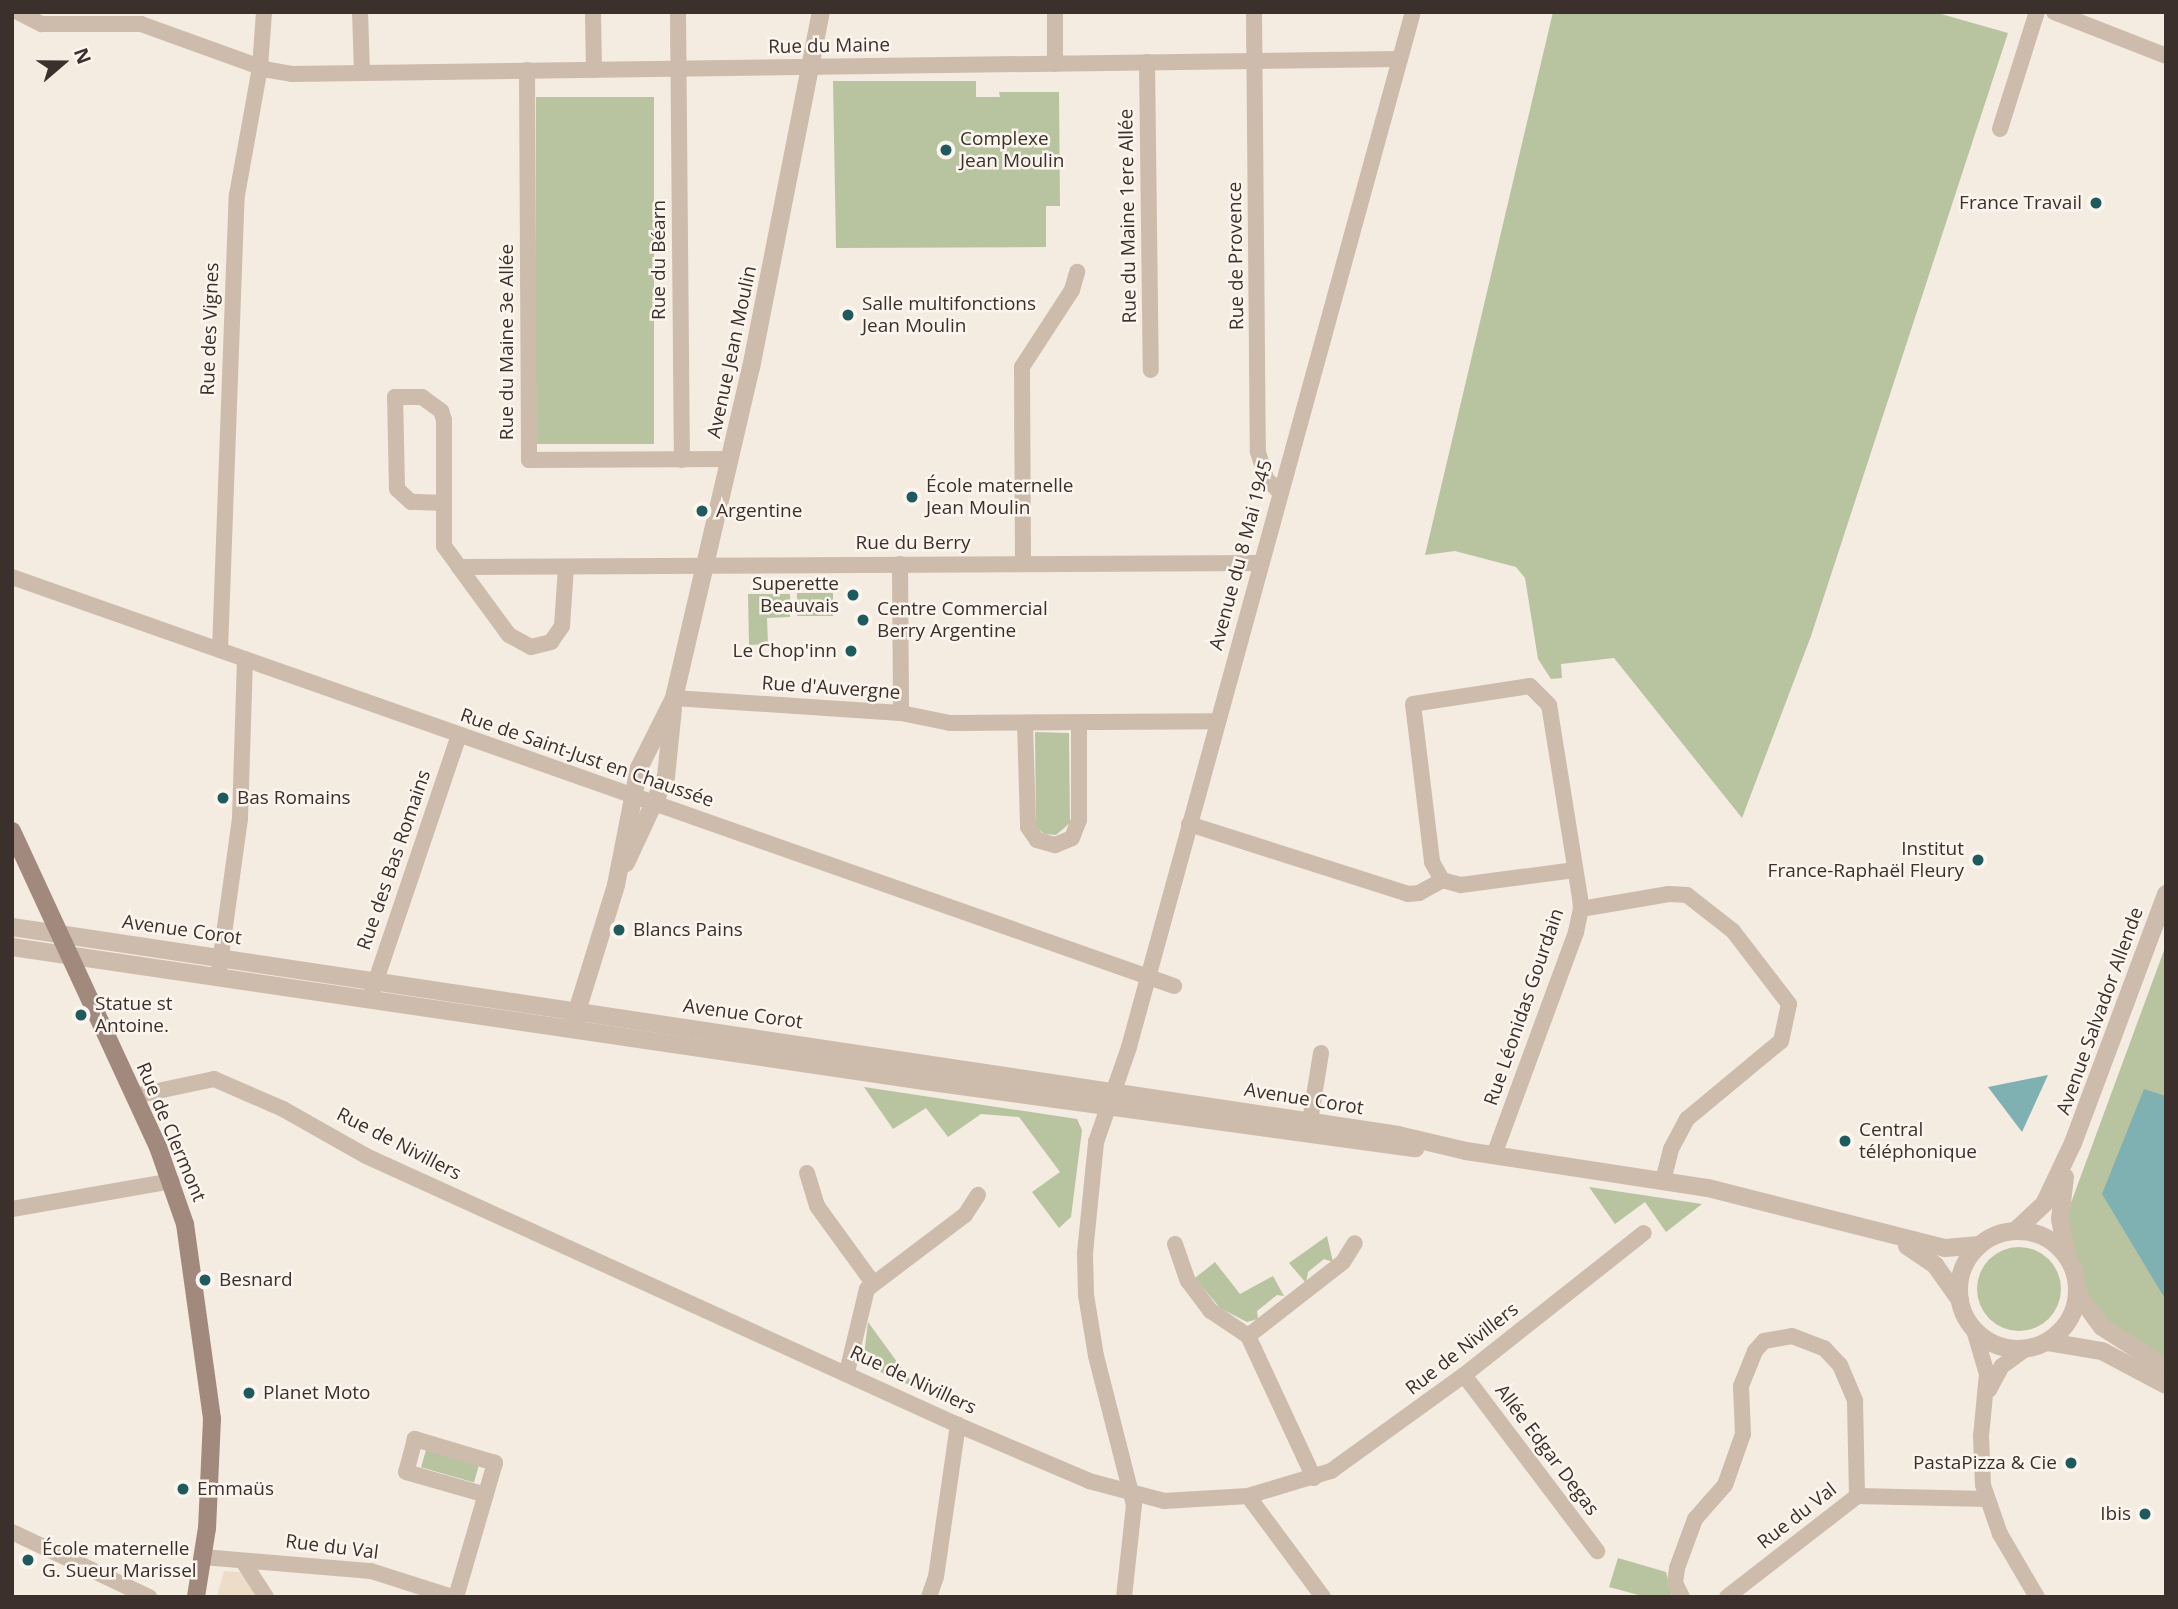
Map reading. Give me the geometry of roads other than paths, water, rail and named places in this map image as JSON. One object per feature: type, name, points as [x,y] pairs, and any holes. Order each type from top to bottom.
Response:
[{"type":"main road","name":"Rue de Clermont","points":[[12,831],[172,1181],[185,1224],[212,1407],[203,1557],[196,1597]]},
{"type":"street","name":"Rue du Maine","points":[[18,12],[42,24],[141,24],[260,67],[292,74],[1400,59]]},
{"type":"street","name":"Rue des Vignes","points":[[220,650],[237,195],[260,67],[264,12]]},
{"type":"street","points":[[360,12],[362,72]]},
{"type":"street","points":[[593,12],[594,70]]},
{"type":"street","name":"Rue du Béarn","points":[[678,12],[682,460]]},
{"type":"street","name":"Avenue Jean Moulin","points":[[616,885],[670,763],[674,698],[729,459],[813,67],[821,12]]},
{"type":"street","points":[[1055,12],[1055,64]]},
{"type":"street","name":"Rue de Provence","points":[[1254,12],[1258,452],[1266,479],[1280,492]]},
{"type":"street","name":"Avenue du 8 Mai 1945","points":[[1124,1597],[1132,1494],[1096,1356],[1086,1295],[1085,1253],[1094,1163],[1413,12]]},
{"type":"street","points":[[2000,129],[2037,12]]},
{"type":"street","points":[[2054,12],[2166,56]]},
{"type":"street","name":"Rue du Maine 1ere Allée","points":[[1147,62],[1151,370]]},
{"type":"street","name":"Rue du Maine 3e Allée","points":[[527,70],[529,460],[682,460]]},
{"type":"street","points":[[1023,564],[1022,367],[1072,290],[1077,272]]},
{"type":"street","points":[[444,503],[411,502],[397,489],[395,397],[422,397],[441,411],[444,503],[444,546],[509,635],[531,647],[551,642],[562,626],[566,567]]},
{"type":"street","points":[[682,460],[729,459]]},
{"type":"street","name":"Rue du Berry","points":[[459,567],[1261,563]]},
{"type":"street","points":[[900,564],[901,713]]},
{"type":"street","name":"Rue de Saint-Just en Chaussée","points":[[12,577],[1174,986]]},
{"type":"street","points":[[218,976],[240,818],[245,659]]},
{"type":"street","name":"Rue Léonidas Gourdain","points":[[1442,880],[1432,862],[1413,704],[1530,686],[1549,705],[1581,909],[1577,932],[1494,1155]]},
{"type":"street","name":"Avenue Jean Moulin","points":[[616,885],[639,768],[674,698]]},
{"type":"street","name":"Rue d'Auvergne","points":[[674,698],[901,713],[950,723],[1218,721]]},
{"type":"street","points":[[1025,723],[1028,827],[1037,840],[1055,845],[1072,838],[1079,820],[1079,723]]},
{"type":"street","name":"Rue des Bas Romains","points":[[370,999],[459,735]]},
{"type":"street","points":[[1189,824],[1408,894],[1419,893],[1442,880],[1461,885],[1575,870]]},
{"type":"street","points":[[575,1019],[616,885]]},
{"type":"street","points":[[1581,909],[1669,894],[1687,895],[1733,931],[1789,1004],[1781,1041],[1705,1101],[1680,1128],[1663,1180]]},
{"type":"street","name":"Avenue Salvador Allende","points":[[2015,1231],[2044,1204],[2073,1143],[2164,901]]},
{"type":"street","name":"Avenue Corot","points":[[12,927],[376,980],[575,1019],[1110,1108],[1398,1147],[1466,1151]]},
{"type":"street","name":"Avenue Corot","points":[[12,947],[370,999],[575,1019],[1116,1090],[1310,1121],[1466,1151],[1663,1180],[1794,1207],[1945,1248],[1980,1245]]},
{"type":"street","points":[[1310,1121],[1321,1053]]},
{"type":"street","name":"Rue de Nivillers","points":[[134,1096],[214,1079],[331,1135],[366,1156],[958,1424],[1089,1481],[1132,1494],[1183,1502],[1248,1496],[1314,1478],[1366,1449],[1644,1233]]},
{"type":"street","name":"Avenue Salvador Allende","points":[[2067,1257],[2060,1207],[2073,1143]]},
{"type":"street","points":[[807,1173],[817,1206],[873,1283]]},
{"type":"street","points":[[12,1209],[172,1181]]},
{"type":"street","points":[[847,1372],[860,1302],[873,1283],[965,1215],[978,1195]]},
{"type":"street","name":"Avenue Corot","points":[[1873,1230],[1930,1260],[1960,1300]]},
{"type":"street","points":[[2037,1597],[2000,1534],[1987,1499],[1980,1448],[1986,1399],[1986,1362],[1975,1330],[1960,1300],[1962,1273],[1980,1245],[2015,1231],[2044,1237],[2067,1257],[2077,1293],[2102,1327],[2166,1368]]},
{"type":"street","points":[[1248,1336],[1343,1262],[1355,1243]]},
{"type":"street","points":[[1175,1244],[1188,1281],[1211,1311],[1248,1336],[1314,1478]]},
{"type":"street","points":[[2048,1342],[2071,1318],[2077,1293]]},
{"type":"street","points":[[1975,1330],[1998,1346],[2025,1349]]},
{"type":"street","points":[[1682,1597],[1675,1583],[1677,1568],[1695,1519],[1725,1485],[1743,1434],[1741,1387],[1755,1351],[1764,1341],[1792,1336],[1824,1348],[1840,1365],[1855,1401],[1857,1496]]},
{"type":"street","points":[[1986,1399],[1999,1369],[2025,1349],[2048,1342],[2102,1351],[2166,1385]]},
{"type":"street","name":"Allée Edgar Degas","points":[[1464,1375],[1597,1551]]},
{"type":"street","points":[[929,1597],[936,1577],[958,1424]]},
{"type":"street","points":[[454,1597],[486,1495],[495,1463],[415,1439],[406,1472],[486,1495]]},
{"type":"street","points":[[1248,1496],[1323,1597]]},
{"type":"street","name":"Rue du Val","points":[[1727,1597],[1857,1496],[1987,1499]]},
{"type":"street","points":[[12,1532],[149,1597]]},
{"type":"street","name":"Rue du Val","points":[[203,1557],[244,1563],[277,1561],[371,1571],[454,1597]]},
{"type":"street","points":[[244,1563],[266,1597]]},
{"type":"water","points":[[2048,1075],[2022,1132],[1988,1087]]},
{"type":"water","points":[[2144,1089],[2166,1096],[2164,1297],[2102,1194]]},
{"type":"place","name":"Complexe Jean Moulin","points":[[946,150]]},
{"type":"place","name":"France Travail","points":[[2096,203]]},
{"type":"place","name":"Salle multifonctions Jean Moulin","points":[[848,315]]},
{"type":"place","name":"École maternelle Jean Moulin","points":[[912,497]]},
{"type":"place","name":"Argentine","points":[[702,511]]},
{"type":"place","name":"Superette Beauvais","points":[[853,595]]},
{"type":"place","name":"Centre Commercial Berry Argentine","points":[[863,620]]},
{"type":"place","name":"Le Chop'inn","points":[[851,651]]},
{"type":"place","name":"Bas Romains","points":[[223,798]]},
{"type":"place","name":"Institut France-Raphaël Fleury","points":[[1978,860]]},
{"type":"place","name":"Blancs Pains","points":[[619,930]]},
{"type":"place","name":"Statue st Antoine.","points":[[81,1015]]},
{"type":"place","name":"Central téléphonique","points":[[1845,1141]]},
{"type":"place","name":"Besnard","points":[[205,1280]]},
{"type":"place","name":"Planet Moto","points":[[249,1393]]},
{"type":"place","name":"PastaPizza & Cie","points":[[2071,1463]]},
{"type":"place","name":"Emmaüs","points":[[183,1489]]},
{"type":"place","name":"Ibis","points":[[2145,1514]]},
{"type":"place","name":"École maternelle G. Sueur Marissel","points":[[28,1560]]}]
